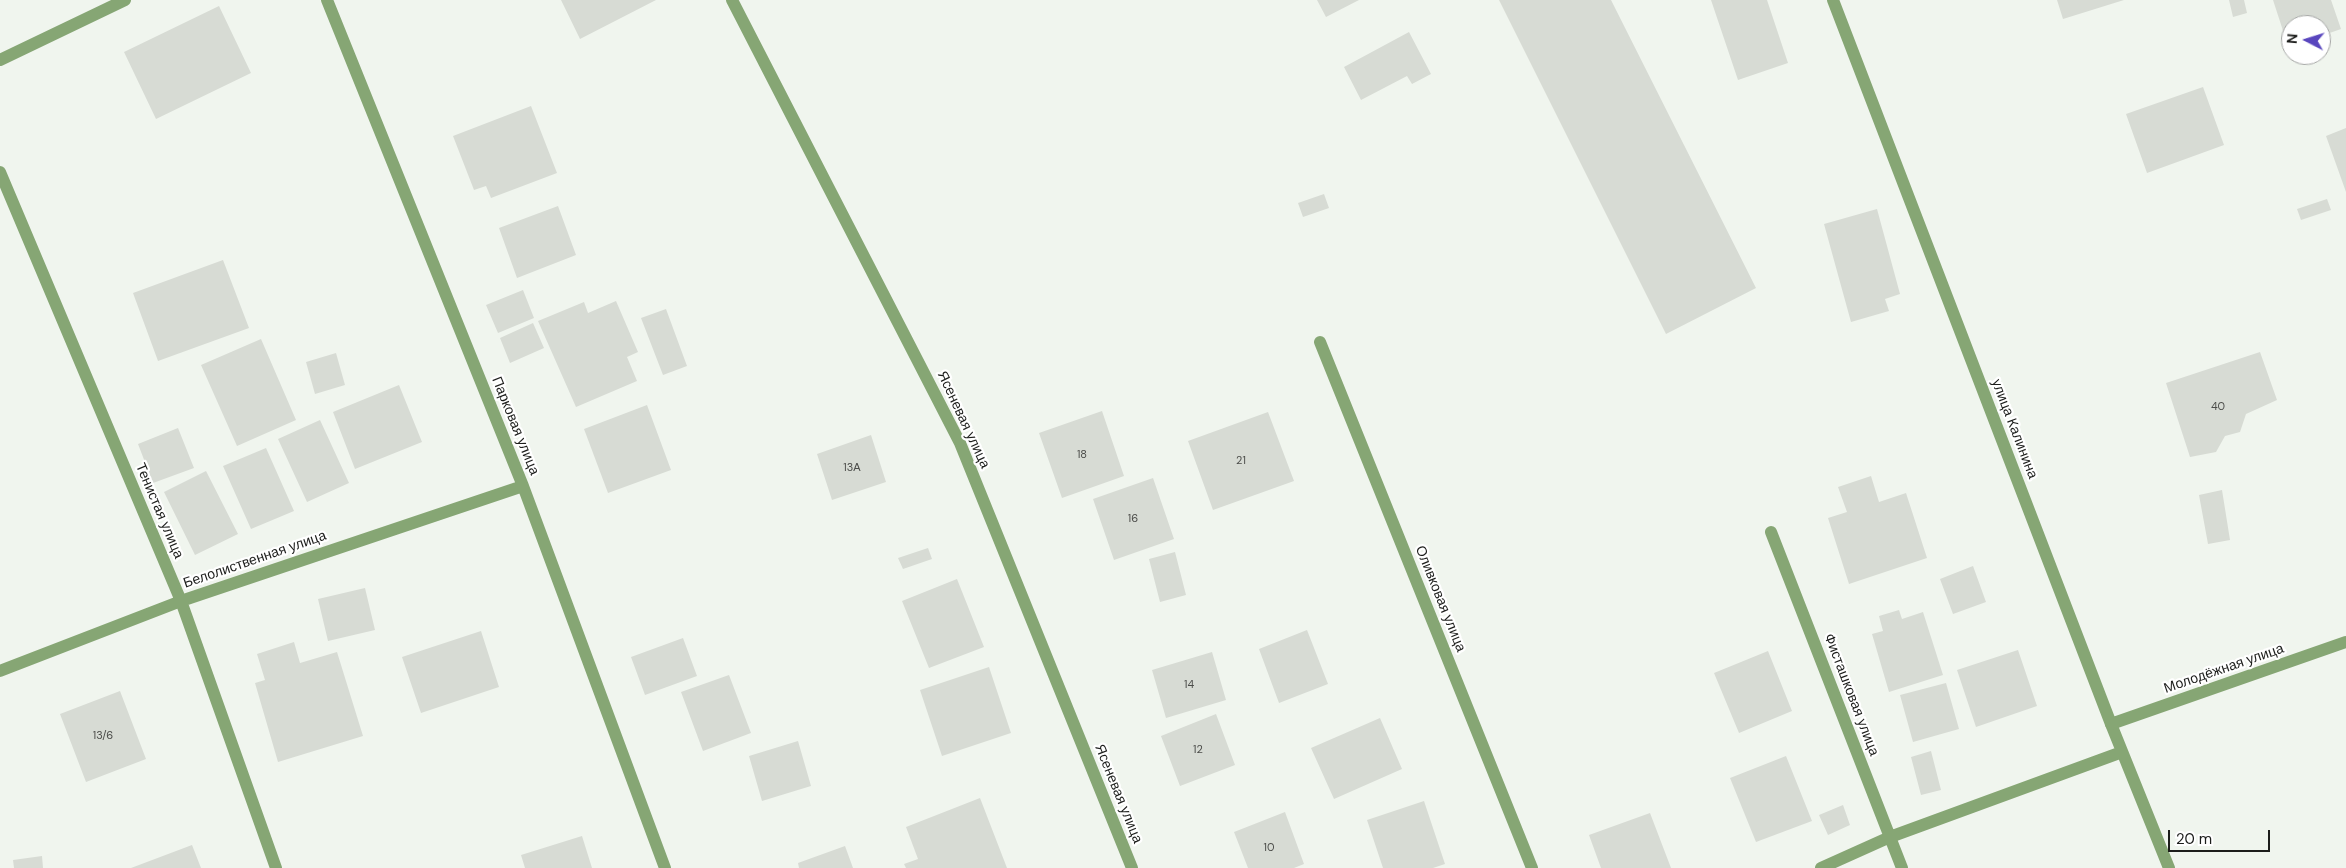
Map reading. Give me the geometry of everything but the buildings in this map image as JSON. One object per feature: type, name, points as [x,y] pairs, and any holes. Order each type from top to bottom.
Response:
[{"type":"street","points":[[0,60],[125,0]]},
{"type":"street","name":"Парковая улица","points":[[327,0],[523,486],[665,868]]},
{"type":"street","name":"Ясеневая улица","points":[[732,0],[960,443],[1132,868]]},
{"type":"street","name":"улица Калинина","points":[[1834,0],[2111,724],[2169,868]]},
{"type":"street","name":"Тенистая улица","points":[[0,172],[181,601],[276,868]]},
{"type":"street","name":"Оливковая улица","points":[[1320,342],[1532,868]]},
{"type":"street","name":"Белолиственная улица","points":[[0,671],[181,601],[523,486]]},
{"type":"street","name":"Фисташковая улица","points":[[1771,532],[1902,868]]},
{"type":"street","name":"Молодёжная улица","points":[[2111,724],[2346,642]]},
{"type":"street","points":[[1821,868],[1890,837],[2122,752]]}]
